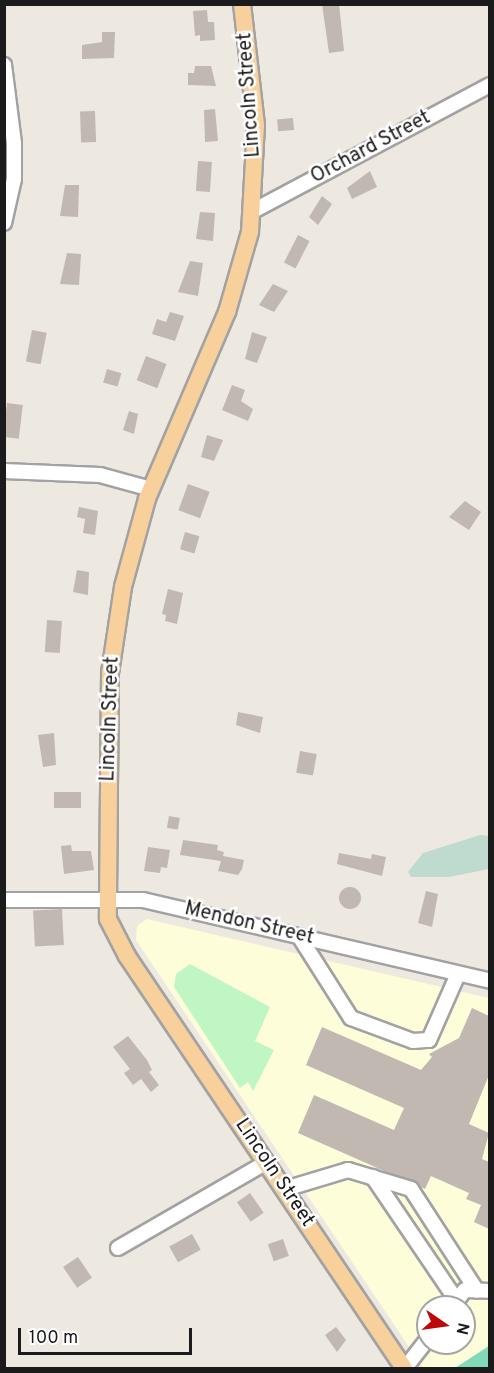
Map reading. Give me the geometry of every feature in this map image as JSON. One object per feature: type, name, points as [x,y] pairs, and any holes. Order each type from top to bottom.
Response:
[{"type":"main road","name":"Lincoln Street","points":[[242,4],[256,125],[253,211],[244,257],[227,312],[151,489],[126,574],[113,644],[106,897],[108,920],[127,956],[404,1368]]},
{"type":"street","points":[[4,65],[14,143],[14,179],[4,223]]},
{"type":"street","name":"Orchard Street","points":[[253,211],[489,85]]},
{"type":"street","points":[[4,471],[100,475],[151,489]]},
{"type":"street","name":"Mendon Street","points":[[4,900],[106,897],[142,900],[489,981]]},
{"type":"street","points":[[299,936],[351,1018],[413,1041],[429,1040],[458,974]]},
{"type":"street","points":[[118,1248],[267,1162]]},
{"type":"street","points":[[285,1189],[348,1170],[411,1189],[483,1291]]},
{"type":"street","points":[[373,1178],[448,1295]]},
{"type":"street","points":[[461,1295],[465,1290],[483,1291]]},
{"type":"street","points":[[404,1368],[416,1354]]},
{"type":"shaded area","points":[[480,835],[489,836],[489,869],[449,877],[411,877],[408,872],[423,853]]},
{"type":"shaded area","points":[[147,919],[489,998],[489,1368],[423,1368],[136,940],[137,926]]},
{"type":"green space","points":[[190,964],[270,1007],[255,1041],[274,1050],[253,1091],[248,1082],[240,1088],[174,987],[176,974]]},
{"type":"green space","points":[[489,1346],[489,1368],[455,1368],[476,1355]]},
{"type":"building","points":[[322,4],[339,4],[344,51],[329,53]]},
{"type":"building","points":[[207,10],[208,22],[214,22],[215,40],[200,41],[200,35],[195,36],[193,11]]},
{"type":"building","points":[[102,32],[115,32],[114,58],[82,59],[82,45],[102,42]]},
{"type":"building","points":[[195,66],[211,66],[216,86],[188,85],[188,73],[194,73]]},
{"type":"building","points":[[215,109],[218,141],[205,142],[204,110]]},
{"type":"building","points":[[95,111],[96,142],[81,143],[80,112]]},
{"type":"building","points":[[293,118],[294,130],[278,131],[277,119]]},
{"type":"building","points":[[198,161],[212,162],[210,192],[196,191]]},
{"type":"building","points":[[370,171],[377,187],[352,199],[347,188]]},
{"type":"building","points":[[65,185],[79,185],[78,217],[60,216]]},
{"type":"building","points":[[322,196],[332,204],[318,225],[309,217]]},
{"type":"building","points":[[200,212],[215,213],[213,241],[196,239]]},
{"type":"building","points":[[298,235],[310,241],[296,269],[284,263]]},
{"type":"building","points":[[67,253],[81,254],[79,285],[60,284]]},
{"type":"building","points":[[190,261],[203,263],[198,296],[178,292]]},
{"type":"building","points":[[273,284],[288,291],[274,312],[259,305]]},
{"type":"building","points":[[170,312],[184,316],[175,341],[152,334],[157,319],[166,322]]},
{"type":"building","points":[[32,330],[47,333],[41,364],[26,361]]},
{"type":"building","points":[[252,332],[267,337],[257,363],[245,359]]},
{"type":"building","points":[[146,356],[167,364],[157,388],[137,380]]},
{"type":"building","points":[[107,369],[121,373],[118,387],[103,382]]},
{"type":"building","points":[[232,385],[245,390],[241,401],[253,409],[248,421],[222,410]]},
{"type":"building","points":[[7,403],[23,405],[19,439],[4,437]]},
{"type":"building","points":[[129,411],[138,414],[134,434],[123,430]]},
{"type":"building","points":[[207,435],[223,440],[214,461],[201,457]]},
{"type":"building","points":[[188,484],[210,492],[200,518],[178,510]]},
{"type":"building","points":[[465,501],[481,512],[469,530],[449,517]]},
{"type":"building","points":[[79,507],[98,511],[95,535],[83,533],[85,519],[77,517]]},
{"type":"building","points":[[185,532],[199,536],[194,553],[180,549]]},
{"type":"building","points":[[77,570],[89,572],[88,595],[73,592]]},
{"type":"building","points":[[168,589],[183,593],[177,624],[165,621],[166,615],[162,614]]},
{"type":"building","points":[[47,620],[62,621],[60,653],[45,652]]},
{"type":"building","points":[[238,712],[263,717],[260,733],[236,725]]},
{"type":"building","points":[[54,733],[56,765],[43,767],[38,735]]},
{"type":"building","points":[[300,751],[317,754],[313,776],[296,773]]},
{"type":"building","points":[[54,792],[81,792],[81,808],[54,808]]},
{"type":"building","points":[[169,816],[180,818],[178,830],[167,828]]},
{"type":"building","points":[[183,840],[218,845],[217,850],[224,852],[223,856],[244,860],[242,869],[238,875],[218,871],[221,861],[180,855]]},
{"type":"building","points":[[71,845],[72,851],[91,851],[94,870],[64,874],[61,846]]},
{"type":"building","points":[[148,847],[170,850],[167,868],[161,867],[160,873],[144,871]]},
{"type":"building","points":[[339,853],[371,859],[372,854],[386,857],[382,876],[337,864]]},
{"type":"building","points":[[350,887],[360,894],[361,898],[354,908],[350,909],[340,902],[339,898],[346,888]]},
{"type":"building","points":[[426,891],[438,894],[432,927],[418,923]]},
{"type":"building","points":[[62,909],[64,945],[35,946],[33,911]]},
{"type":"building","points":[[472,1008],[489,1016],[489,1075],[469,1124],[489,1133],[482,1159],[489,1162],[489,1229],[474,1222],[481,1205],[466,1199],[469,1193],[431,1176],[425,1189],[298,1133],[314,1095],[394,1130],[404,1108],[306,1065],[322,1027],[421,1070],[432,1057],[429,1054],[459,1038]]},
{"type":"building","points":[[128,1036],[147,1060],[152,1070],[149,1072],[159,1085],[151,1092],[141,1079],[133,1085],[124,1073],[130,1069],[113,1047]]},
{"type":"building","points":[[250,1193],[264,1213],[251,1222],[237,1202]]},
{"type":"building","points":[[192,1234],[201,1250],[178,1262],[169,1247]]},
{"type":"building","points":[[283,1239],[289,1256],[274,1261],[268,1244]]},
{"type":"building","points":[[78,1257],[92,1278],[77,1288],[63,1267]]},
{"type":"building","points":[[336,1327],[346,1340],[337,1352],[325,1335]]}]
